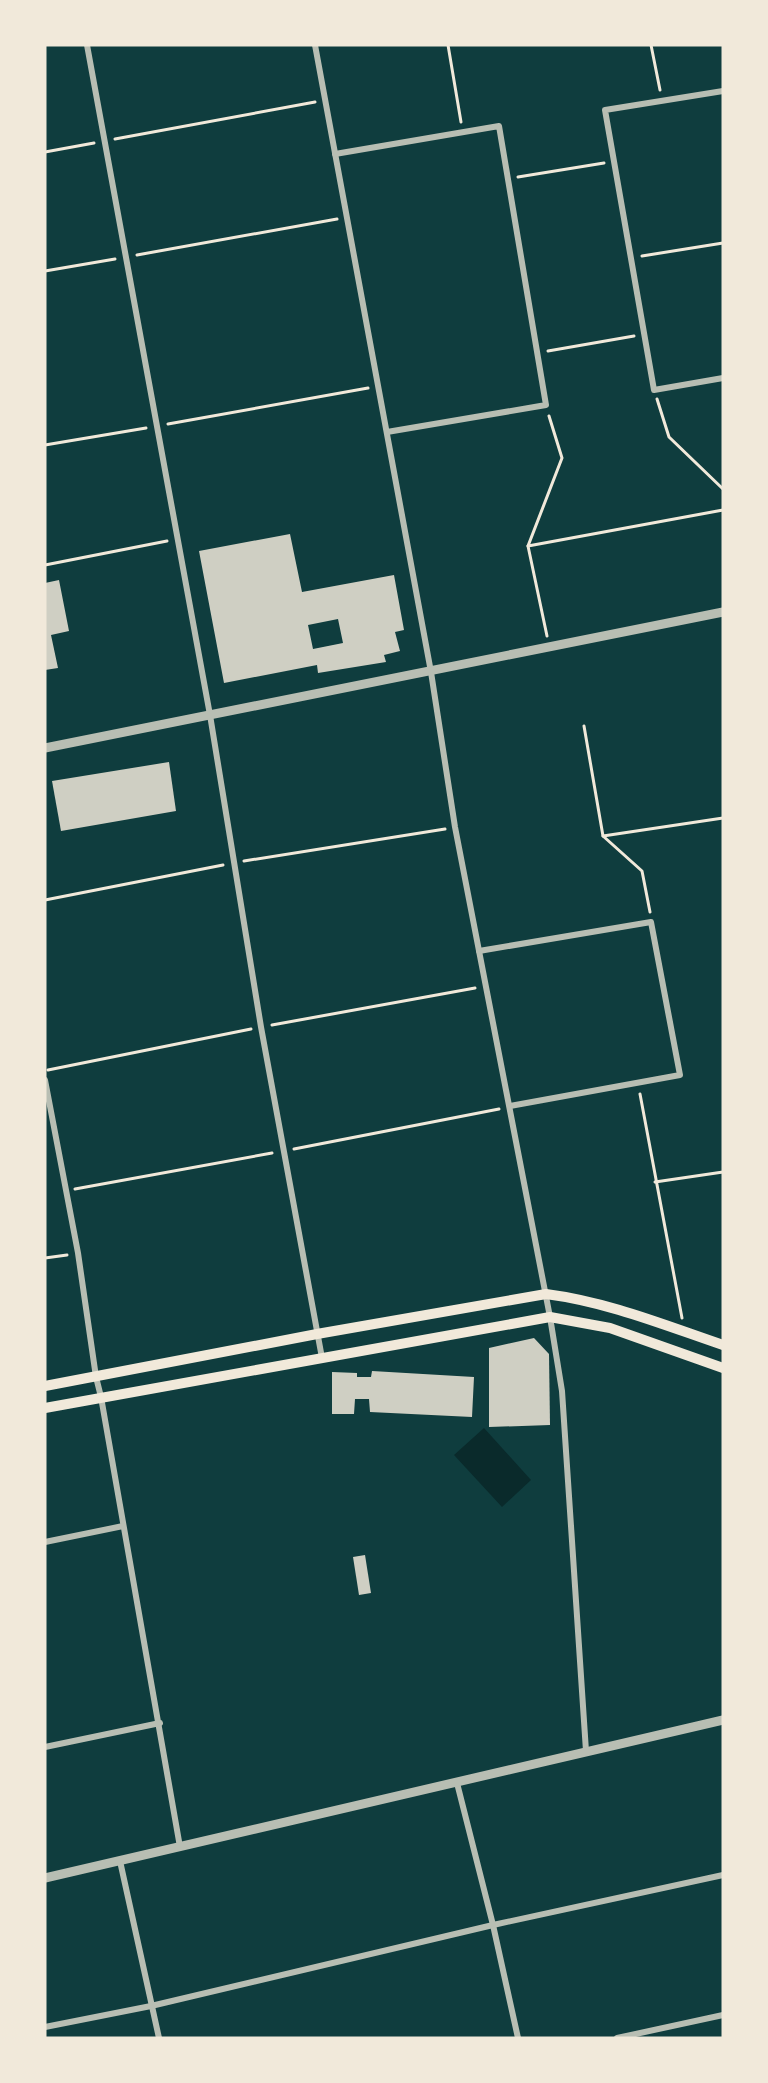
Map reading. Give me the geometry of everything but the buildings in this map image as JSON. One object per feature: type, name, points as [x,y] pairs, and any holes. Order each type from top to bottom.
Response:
[{"type":"main road","points":[[45,1386],[317,1334],[546,1294],[614,1307],[723,1345]]},
{"type":"main road","points":[[45,1408],[550,1317],[610,1328],[723,1368]]},
{"type":"street","points":[[87,45],[210,715],[261,1027],[322,1358]]},
{"type":"street","points":[[315,45],[431,672],[456,827],[546,1294],[562,1391],[586,1751]]},
{"type":"street","points":[[723,91],[605,110],[654,390],[723,378]]},
{"type":"street","points":[[335,154],[499,126],[509,178],[546,405],[387,432]]},
{"type":"street","points":[[45,748],[723,612]]},
{"type":"street","points":[[479,951],[651,922],[680,1075],[510,1106]]},
{"type":"street","points":[[45,1080],[78,1253],[96,1377],[160,1723],[180,1847]]},
{"type":"street","points":[[45,1542],[123,1526]]},
{"type":"street","points":[[45,1878],[723,1720]]},
{"type":"street","points":[[45,1746],[160,1723]]},
{"type":"street","points":[[457,1783],[493,1925],[518,2038]]},
{"type":"street","points":[[120,1860],[159,2038]]},
{"type":"street","points":[[45,2027],[151,2006],[493,1925],[723,1875]]},
{"type":"street","points":[[617,2038],[723,2015]]},
{"type":"path","points":[[651,45],[663,100]]},
{"type":"path","points":[[449,46],[463,132]]},
{"type":"path","points":[[45,152],[326,100]]},
{"type":"path","points":[[509,178],[614,162]]},
{"type":"path","points":[[45,271],[347,217]]},
{"type":"path","points":[[632,258],[723,243]]},
{"type":"path","points":[[538,353],[644,334]]},
{"type":"path","points":[[45,445],[379,387]]},
{"type":"path","points":[[654,390],[669,437],[723,489]]},
{"type":"path","points":[[546,405],[562,458],[528,546],[550,646]]},
{"type":"path","points":[[528,546],[723,510]]},
{"type":"path","points":[[45,565],[178,539]]},
{"type":"path","points":[[584,726],[603,836],[642,871],[651,922]]},
{"type":"path","points":[[603,836],[723,818]]},
{"type":"path","points":[[45,900],[234,862],[456,827]]},
{"type":"path","points":[[638,1083],[684,1332]]},
{"type":"path","points":[[655,1182],[723,1172]]},
{"type":"path","points":[[45,1258],[78,1253]]},
{"type":"water","points":[[484,1428],[531,1480],[502,1507],[454,1455]]}]
